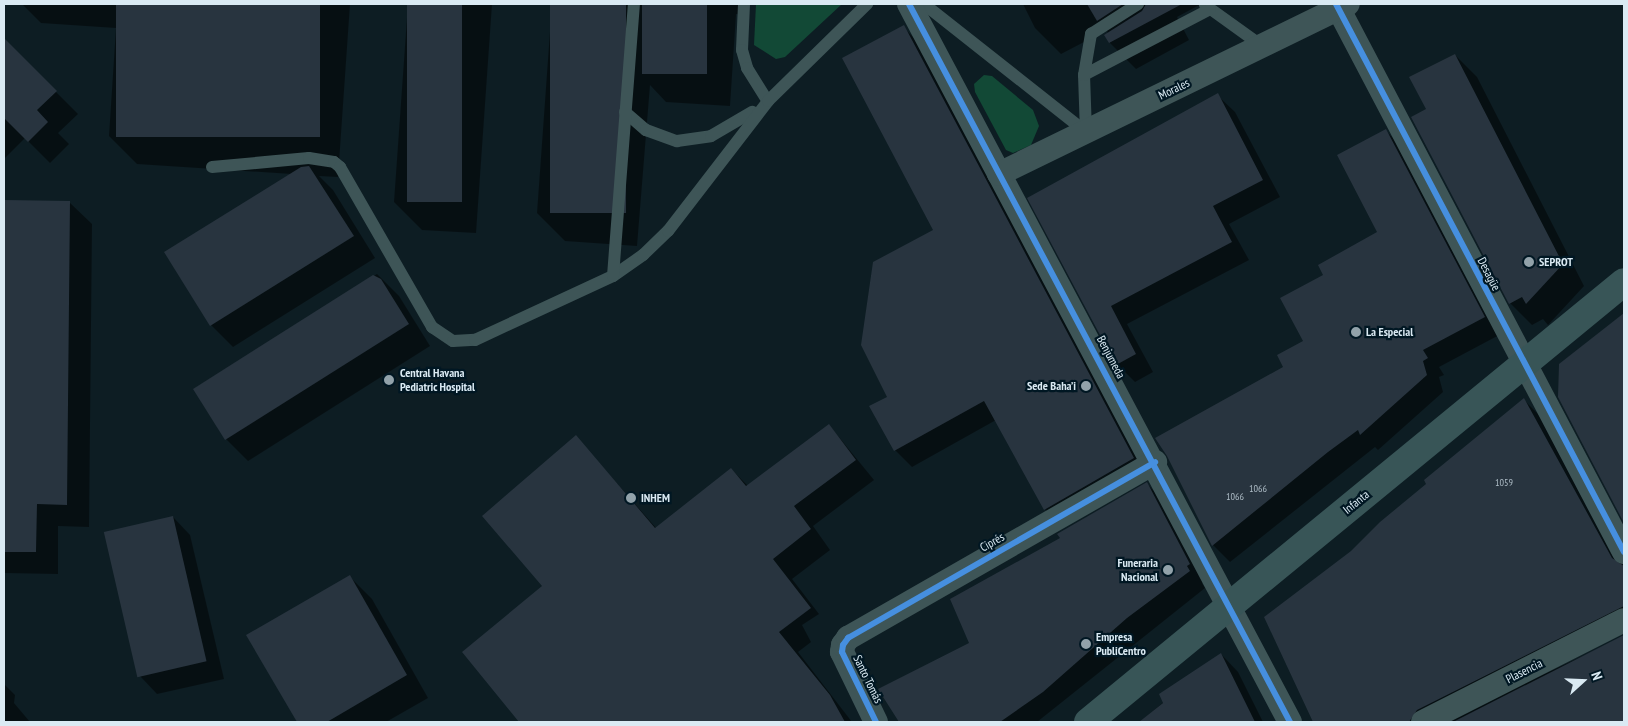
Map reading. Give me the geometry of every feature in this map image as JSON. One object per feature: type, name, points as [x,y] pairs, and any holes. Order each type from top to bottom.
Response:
[{"type":"main road","name":"Infanta","points":[[1088,722],[1229,604],[1524,366],[1624,282]]},
{"type":"street","name":"Benjumeda","points":[[910,4],[943,62],[999,174],[1155,462],[1290,722]]},
{"type":"street","name":"Morales","points":[[999,174],[1262,46],[1341,5]]},
{"type":"street","name":"Desagüe","points":[[1341,5],[1524,366],[1624,552]]},
{"type":"street","name":"Ciprés","points":[[843,645],[848,638],[1155,462]]},
{"type":"street","name":"Plasencia","points":[[1423,722],[1624,620]]},
{"type":"street","name":"Santo Tomás","points":[[843,645],[842,652],[876,722]]},
{"type":"lane","points":[[613,276],[634,4]]},
{"type":"lane","points":[[744,4],[742,50],[747,68],[768,101]]},
{"type":"lane","points":[[212,167],[309,158],[334,162],[340,167],[432,326],[453,342],[463,342],[489,335],[613,276],[668,231],[768,101],[867,4]]},
{"type":"lane","points":[[924,4],[1086,132]]},
{"type":"lane","points":[[1086,132],[1084,75],[1091,34],[1138,4]]},
{"type":"lane","points":[[1084,75],[1206,6],[1262,46]]},
{"type":"lane","points":[[625,112],[656,136],[688,141],[711,136],[768,101]]},
{"type":"green space","points":[[756,4],[842,4],[785,57],[776,59],[754,45]]},
{"type":"green space","points":[[984,75],[992,76],[1033,110],[1039,126],[1031,145],[1013,153],[1006,150],[975,92],[974,84]]},
{"type":"building","points":[[116,4],[320,4],[320,137],[116,137]]},
{"type":"building","points":[[407,4],[462,4],[462,202],[407,202]]},
{"type":"building","points":[[550,4],[626,4],[626,213],[550,213]]},
{"type":"building","points":[[642,4],[707,4],[707,74],[642,74]]},
{"type":"building","points":[[1087,4],[1123,4],[1097,21]]},
{"type":"building","points":[[1146,4],[1182,4],[1109,43],[1104,35],[1142,11]]},
{"type":"building","points":[[904,25],[1134,458],[1044,510],[984,401],[894,451],[869,406],[887,397],[861,345],[873,262],[933,230],[842,58]]},
{"type":"building","points":[[4,38],[57,91],[37,110],[48,122],[28,142],[4,118]]},
{"type":"building","points":[[1455,54],[1563,264],[1526,304],[1522,297],[1509,304],[1411,117],[1426,109],[1409,77]]},
{"type":"building","points":[[1218,93],[1263,180],[1213,206],[1232,242],[1111,306],[1136,354],[1116,365],[1027,198]]},
{"type":"building","points":[[1386,129],[1485,317],[1423,350],[1428,358],[1423,361],[1427,375],[1360,435],[1358,430],[1328,452],[1212,546],[1167,456],[1155,438],[1283,367],[1277,355],[1303,341],[1280,298],[1323,275],[1318,265],[1377,232],[1337,155]]},
{"type":"building","points":[[309,166],[354,236],[210,326],[164,252],[301,167]]},
{"type":"building","points":[[4,200],[70,201],[67,505],[37,504],[36,552],[4,552]]},
{"type":"building","points":[[373,275],[381,279],[409,324],[225,440],[193,389]]},
{"type":"building","points":[[1624,313],[1624,523],[1558,397],[1559,364]]},
{"type":"building","points":[[1524,398],[1612,558],[1624,566],[1624,606],[1417,710],[1409,722],[1313,722],[1264,617],[1351,551],[1380,522],[1426,484],[1424,480]]},
{"type":"building","points":[[829,424],[856,460],[794,506],[811,529],[773,559],[811,608],[779,632],[830,695],[845,722],[519,722],[462,652],[542,586],[482,516],[576,435],[655,528],[731,468],[746,486]]},
{"type":"building","points":[[1147,482],[1190,564],[1187,566],[1190,571],[1127,618],[1043,692],[1000,722],[899,722],[878,689],[969,643],[950,599],[1060,538],[1057,534]]},
{"type":"building","points":[[173,516],[207,661],[137,677],[104,532]]},
{"type":"building","points":[[350,575],[407,675],[327,722],[297,722],[246,635]]},
{"type":"building","points":[[1624,635],[1624,722],[1453,722]]},
{"type":"building","points":[[1221,653],[1255,722],[1139,722],[1163,703],[1159,694]]},
{"type":"cycle path","points":[[909,4],[1290,722]]},
{"type":"cycle path","points":[[1336,4],[1624,552]]},
{"type":"cycle path","points":[[876,722],[842,652],[843,645],[848,638],[1155,462]]},
{"type":"place","name":"SEPROT","points":[[1529,262]]},
{"type":"place","name":"La Especial","points":[[1356,332]]},
{"type":"place","name":"Central Havana Pediatric Hospital","points":[[389,380]]},
{"type":"place","name":"Sede Baha’i","points":[[1086,386]]},
{"type":"place","name":"INHEM","points":[[631,498]]},
{"type":"place","name":"Funeraria Nacional","points":[[1168,570]]},
{"type":"place","name":"Empresa PubliCentro","points":[[1086,644]]}]
